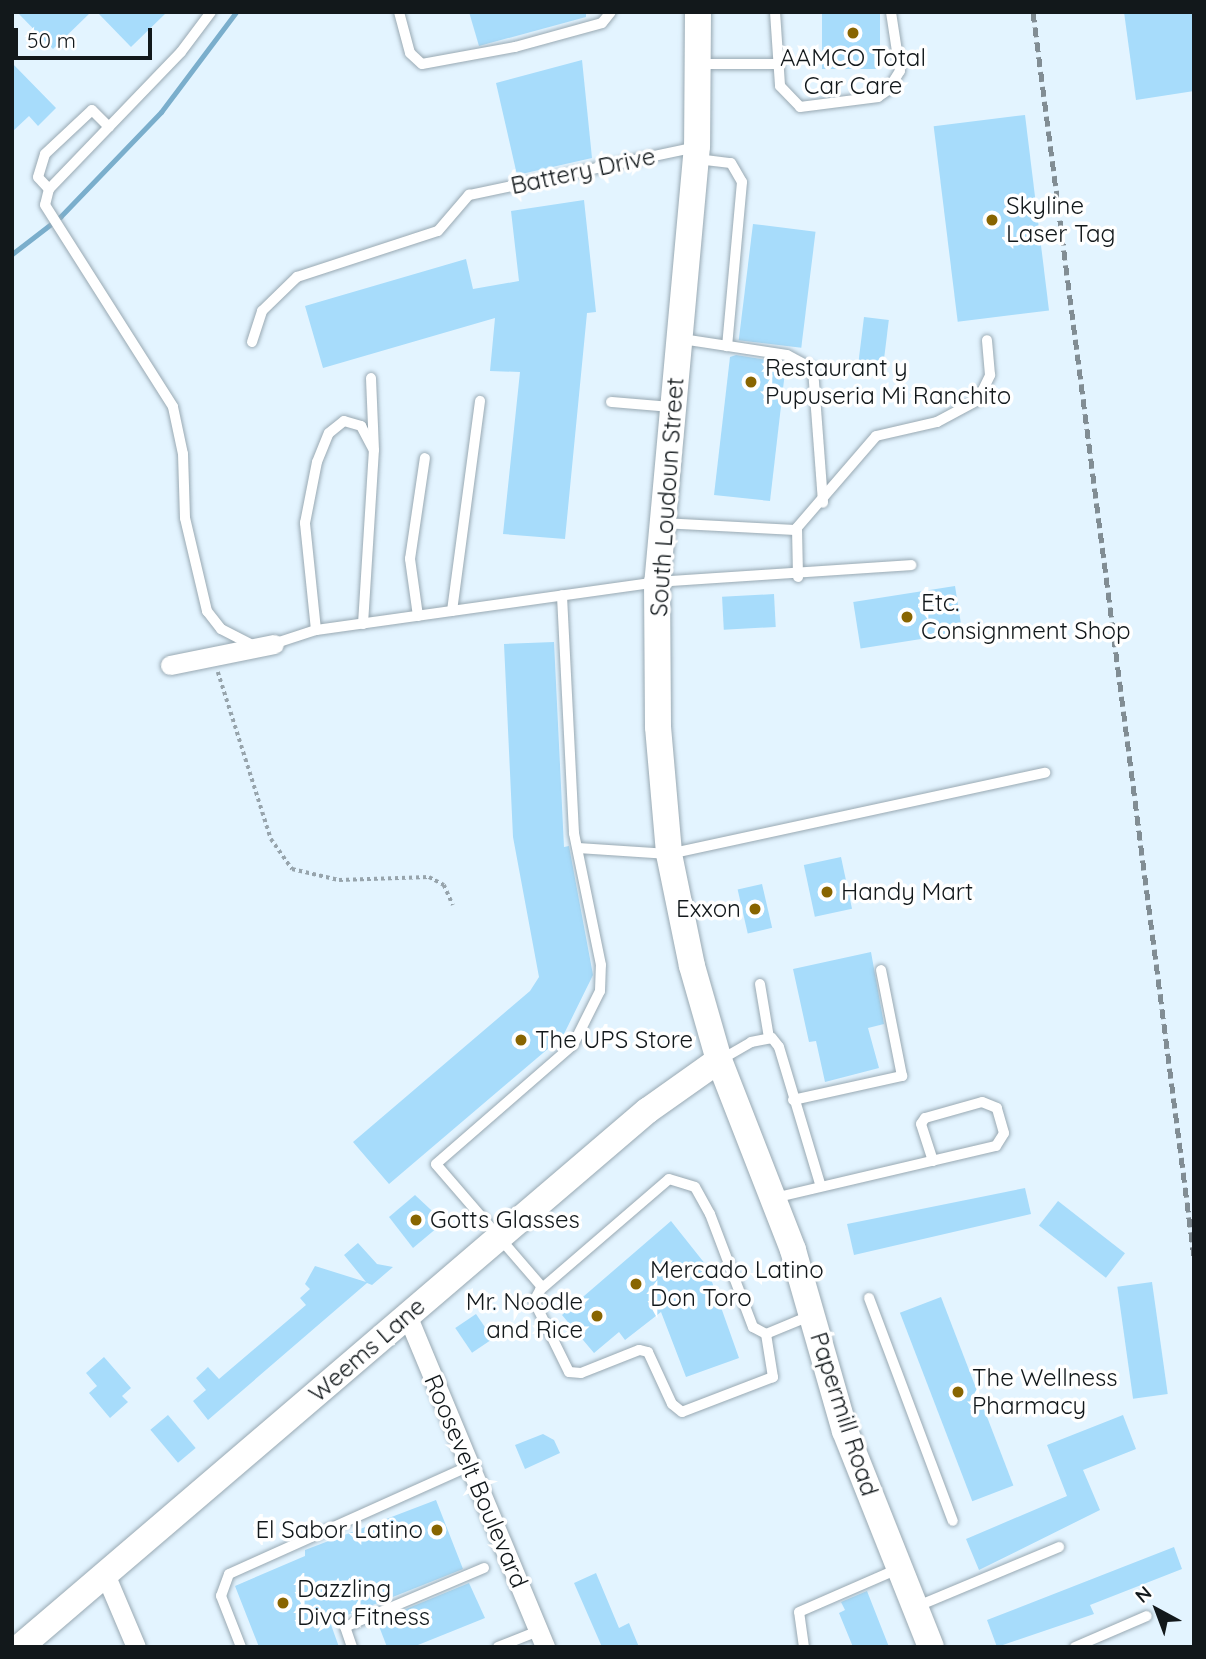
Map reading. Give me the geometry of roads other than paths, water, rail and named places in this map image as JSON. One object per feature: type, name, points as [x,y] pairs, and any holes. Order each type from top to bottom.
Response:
[{"type":"main road","name":"South Loudoun Street","points":[[698,12],[700,64],[697,153],[657,582],[658,727],[669,854],[692,966],[719,1060]]},
{"type":"main road","name":"Weems Lane","points":[[20,1647],[647,1111],[719,1060]]},
{"type":"main road","name":"Papermill Road","points":[[719,1060],[774,1198],[813,1315],[831,1390],[898,1569],[931,1647]]},
{"type":"street","points":[[170,665],[274,644]]},
{"type":"street","name":"Roosevelt Boulevard","points":[[407,1315],[541,1639]]},
{"type":"street","points":[[105,1574],[130,1645]]},
{"type":"lane","points":[[211,12],[181,52],[49,189],[46,214],[173,407],[183,454],[185,518],[207,611],[238,640],[274,644],[316,630],[657,582],[798,577],[911,565]]},
{"type":"lane","points":[[399,12],[410,53],[422,64],[514,47],[602,23],[611,12]]},
{"type":"lane","points":[[775,12],[778,64],[784,95],[800,107],[878,97],[900,71],[891,12]]},
{"type":"lane","points":[[700,64],[778,64]]},
{"type":"lane","points":[[49,189],[38,177],[45,154],[92,110],[109,127]]},
{"type":"lane","name":"Battery Drive","points":[[252,342],[262,311],[297,276],[439,231],[469,195],[697,153],[731,163],[741,182],[727,346]]},
{"type":"lane","points":[[679,338],[787,355],[815,371],[822,503]]},
{"type":"lane","points":[[662,523],[786,533],[797,528],[822,503],[876,436],[937,422],[978,400],[990,375],[987,340]]},
{"type":"lane","points":[[363,624],[374,450],[371,378]]},
{"type":"lane","points":[[452,611],[480,401]]},
{"type":"lane","points":[[611,402],[672,407]]},
{"type":"lane","points":[[316,630],[305,523],[317,462],[329,433],[344,421],[361,426],[374,450]]},
{"type":"lane","points":[[418,616],[410,559],[425,458]]},
{"type":"lane","points":[[797,528],[798,577]]},
{"type":"lane","points":[[542,1287],[502,1235],[436,1164],[573,1045],[600,991],[601,965],[578,848],[562,595]]},
{"type":"lane","points":[[578,848],[669,854],[1045,773]]},
{"type":"lane","points":[[793,1100],[902,1076],[881,970]]},
{"type":"lane","points":[[760,984],[769,1038],[779,1047],[820,1184]]},
{"type":"lane","points":[[719,1060],[751,1042],[769,1038]]},
{"type":"lane","points":[[774,1198],[820,1184],[933,1161],[996,1146],[1004,1133],[997,1108],[982,1102],[925,1118],[921,1124],[933,1161]]},
{"type":"lane","points":[[669,1179],[685,1181],[710,1214],[753,1327],[766,1334],[773,1377],[682,1412],[672,1404],[648,1352],[581,1373],[569,1371],[535,1309],[535,1295],[669,1179]]},
{"type":"lane","points":[[869,1298],[953,1521]]},
{"type":"lane","points":[[766,1334],[813,1315]]},
{"type":"lane","points":[[241,1647],[221,1595],[229,1574],[469,1466]]},
{"type":"lane","points":[[914,1608],[1059,1547]]},
{"type":"lane","points":[[352,1647],[345,1627],[484,1568]]},
{"type":"lane","points":[[804,1647],[796,1620],[799,1612],[898,1569]]},
{"type":"lane","points":[[1075,1647],[1147,1616]]},
{"type":"lane","points":[[498,1647],[541,1639]]},
{"type":"waterway","points":[[12,254],[60,217],[161,112],[236,12]]},
{"type":"railway","points":[[1033,12],[1194,1256]]},
{"type":"place","name":"AAMCO Total Car Care","points":[[853,33]]},
{"type":"place","name":"Skyline Laser Tag","points":[[992,220]]},
{"type":"place","name":"Restaurant y Pupuseria Mi Ranchito","points":[[751,382]]},
{"type":"place","name":"Etc. Consignment Shop","points":[[907,617]]},
{"type":"place","name":"Handy Mart","points":[[827,892]]},
{"type":"place","name":"Exxon","points":[[755,909]]},
{"type":"place","name":"The UPS Store","points":[[521,1040]]},
{"type":"place","name":"Gotts Glasses","points":[[416,1220]]},
{"type":"place","name":"Mercado Latino Don Toro","points":[[636,1284]]},
{"type":"place","name":"Mr. Noodle and Rice","points":[[597,1316]]},
{"type":"place","name":"The Wellness Pharmacy","points":[[958,1392]]},
{"type":"place","name":"El Sabor Latino","points":[[437,1530]]},
{"type":"place","name":"Dazzling Diva Fitness","points":[[283,1603]]}]
